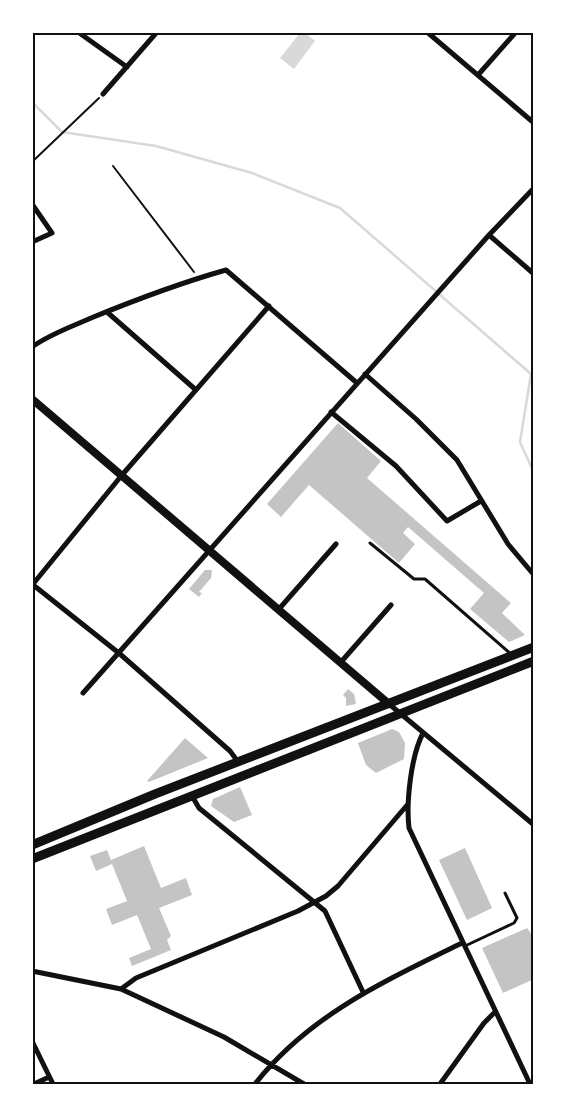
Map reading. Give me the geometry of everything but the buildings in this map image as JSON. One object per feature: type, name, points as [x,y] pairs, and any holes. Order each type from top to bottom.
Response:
[{"type":"main road","points":[[32,844],[154,794],[239,763],[534,647]]},
{"type":"main road","points":[[32,859],[534,661]]},
{"type":"street","points":[[78,32],[127,67]]},
{"type":"street","points":[[103,94],[157,32]]},
{"type":"street","points":[[427,32],[534,124]]},
{"type":"street","points":[[478,76],[516,32]]},
{"type":"street","points":[[83,693],[120,654],[209,550],[489,234],[534,188]]},
{"type":"street","points":[[32,204],[52,233],[32,242]]},
{"type":"street","points":[[489,234],[534,274]]},
{"type":"street","points":[[32,347],[45,338],[107,312],[198,278],[226,270],[357,383]]},
{"type":"street","points":[[239,763],[230,751],[120,654],[33,584],[122,475],[269,306]]},
{"type":"street","points":[[107,312],[196,390]]},
{"type":"street","points":[[365,374],[416,419],[457,460],[480,501],[508,544],[534,575]]},
{"type":"street","points":[[32,399],[341,662],[399,714],[534,825]]},
{"type":"street","points":[[331,412],[396,466],[447,521],[480,501]]},
{"type":"street","points":[[279,609],[336,544]]},
{"type":"street","points":[[341,662],[391,605]]},
{"type":"street","points":[[423,733],[416,746],[409,804],[409,828],[495,1012],[531,1082]]},
{"type":"street","points":[[192,795],[198,808],[330,917],[363,992]]},
{"type":"street","points":[[121,989],[136,978],[314,902],[338,886],[409,804]]},
{"type":"street","points":[[255,1084],[294,1042],[363,992],[463,945]]},
{"type":"street","points":[[32,971],[121,989],[224,1037],[304,1084]]},
{"type":"street","points":[[440,1084],[484,1023],[495,1012]]},
{"type":"street","points":[[32,1041],[53,1084]]},
{"type":"street","points":[[34,1084],[49,1077]]},
{"type":"lane","points":[[370,543],[414,579],[425,579],[513,655]]},
{"type":"lane","points":[[463,945],[514,923],[517,918],[505,893]]},
{"type":"path","points":[[32,162],[103,94]]},
{"type":"path","points":[[113,166],[198,278]]},
{"type":"shaded area","points":[[300,33],[305,33],[315,41],[294,69],[280,58]]},
{"type":"waterway","points":[[32,102],[62,132],[156,146],[252,173],[340,208],[531,374],[520,442],[534,473]]}]
